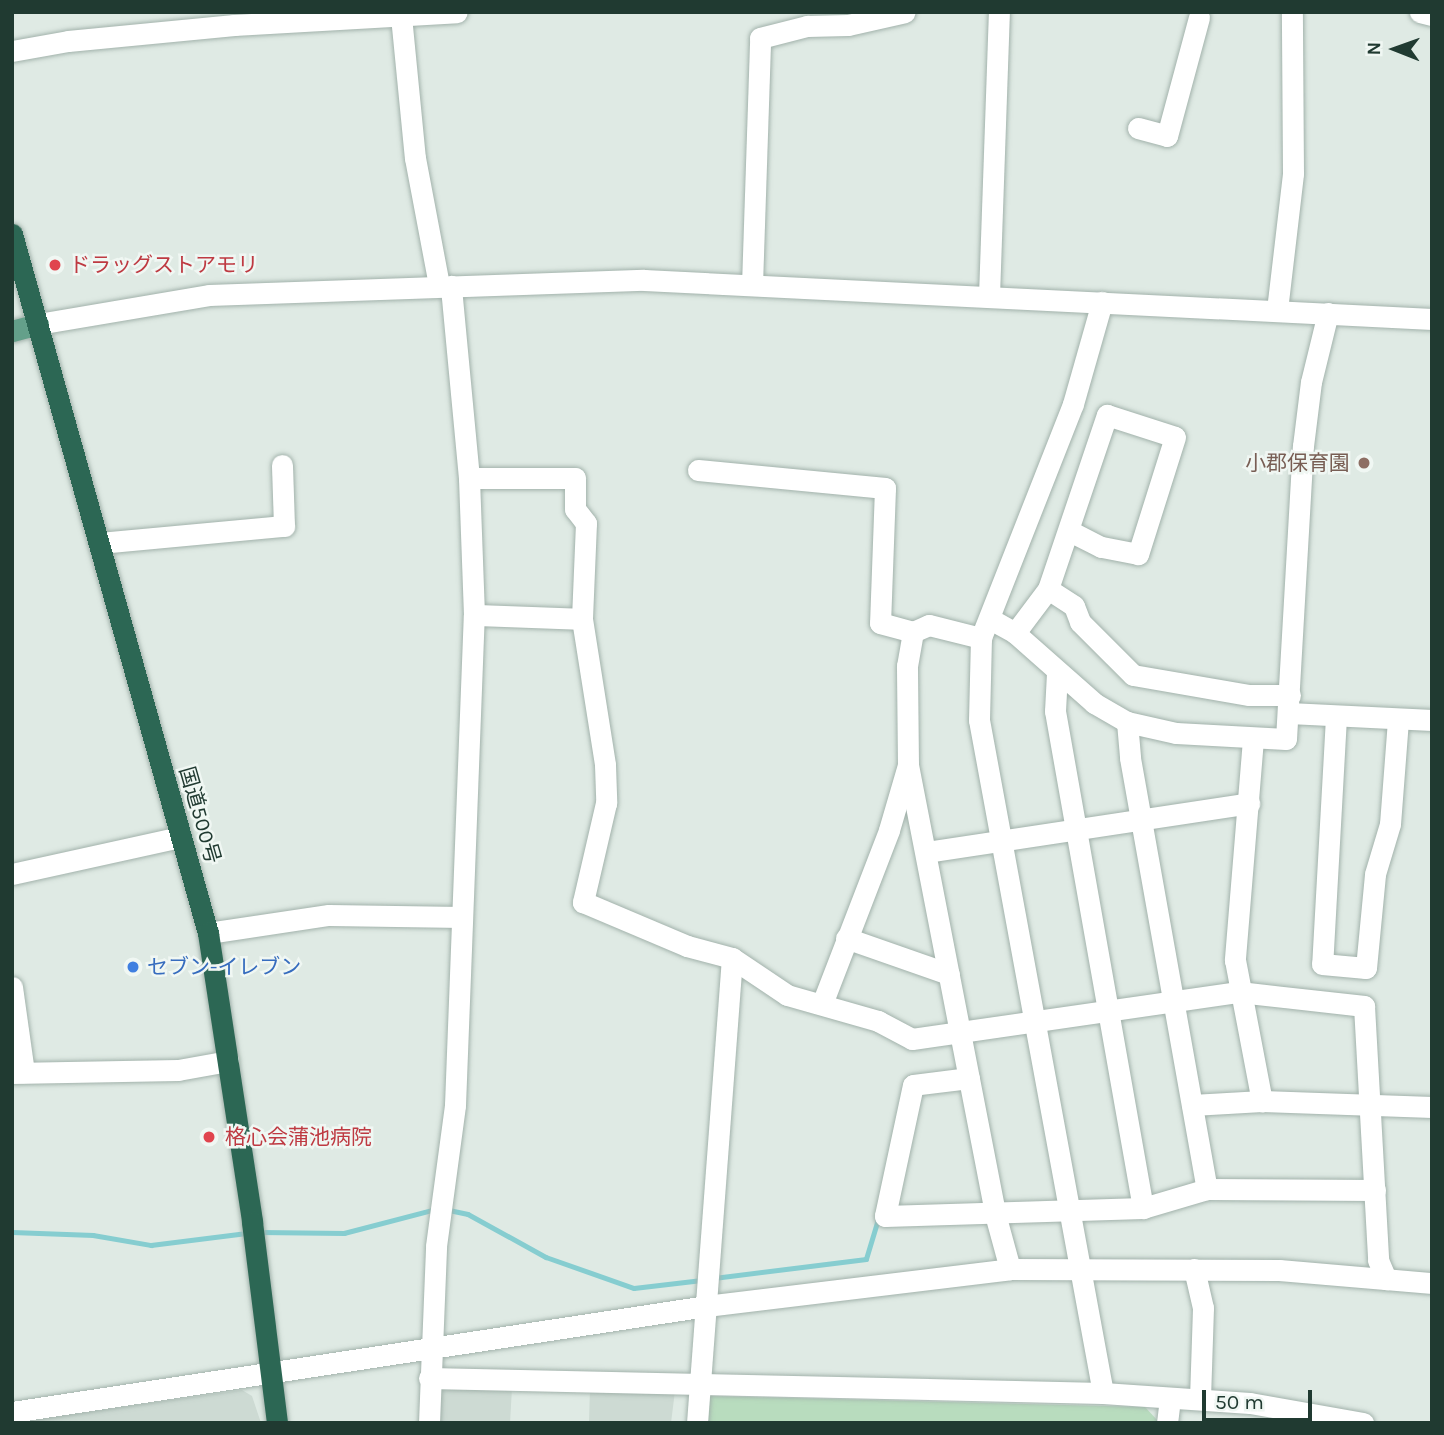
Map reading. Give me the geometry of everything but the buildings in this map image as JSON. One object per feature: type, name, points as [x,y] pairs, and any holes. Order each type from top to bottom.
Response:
[{"type":"highway","name":"国道500号","points":[[12,234],[208,933],[252,1222],[268,1374],[277,1423]]},
{"type":"main road","points":[[12,331],[38,324]]},
{"type":"street","points":[[12,51],[68,41],[234,25],[457,12]]},
{"type":"street","points":[[752,285],[760,38],[807,26],[848,25],[905,12]]},
{"type":"street","points":[[989,296],[999,12]]},
{"type":"street","points":[[1277,310],[1293,173],[1292,12]]},
{"type":"street","points":[[1420,12],[1432,15]]},
{"type":"street","points":[[401,16],[415,158],[445,286],[469,478],[474,615],[455,1105],[436,1247],[429,1423]]},
{"type":"street","points":[[1138,128],[1167,136],[1199,17]]},
{"type":"street","points":[[38,324],[209,295],[644,280],[1432,319]]},
{"type":"street","points":[[1101,302],[1073,404],[997,593],[986,629],[979,720],[1103,1393]]},
{"type":"street","points":[[698,470],[885,488],[880,623],[913,632],[929,625],[1015,633],[1057,673],[1128,722],[1176,733],[1253,740],[1286,739],[1303,446],[1311,382],[1328,313]]},
{"type":"street","points":[[1015,633],[1048,589],[1070,531],[1107,415],[1175,437],[1138,554],[1101,547],[1070,531]]},
{"type":"street","points":[[99,543],[284,526],[282,465]]},
{"type":"street","points":[[469,478],[575,478],[575,509],[586,523],[582,619],[592,705],[604,755],[606,803],[583,902],[687,947],[732,958],[787,995],[878,1021],[912,1039],[961,1035],[1239,992],[1364,1006],[1378,1260],[1386,1279]]},
{"type":"street","points":[[1048,589],[1074,606],[1080,622],[1133,674],[1249,695],[1336,717],[1432,720]]},
{"type":"street","points":[[474,615],[582,619]]},
{"type":"street","points":[[913,632],[907,666],[908,765],[995,1214],[1010,1269]]},
{"type":"street","points":[[1057,673],[1055,711],[1143,1208]]},
{"type":"street","points":[[1336,717],[1322,964],[1366,968],[1375,874],[1390,824],[1398,719]]},
{"type":"street","points":[[1128,722],[1141,820],[1207,1189]]},
{"type":"street","points":[[1253,740],[1235,960],[1262,1101]]},
{"type":"street","points":[[822,1004],[889,830],[908,765]]},
{"type":"street","points":[[926,852],[1249,803]]},
{"type":"street","points":[[12,874],[180,837]]},
{"type":"street","points":[[208,933],[329,915],[461,917]]},
{"type":"street","points":[[846,938],[949,974]]},
{"type":"street","points":[[697,1423],[732,958]]},
{"type":"street","points":[[12,987],[18,1073],[178,1070],[228,1061]]},
{"type":"street","points":[[969,1078],[913,1085],[886,1216],[1068,1213],[1143,1208],[1207,1189],[1375,1190]]},
{"type":"street","points":[[1192,1105],[1262,1101],[1432,1107]]},
{"type":"street","points":[[12,1412],[706,1306],[1010,1269],[1194,1269],[1432,1283]]},
{"type":"street","points":[[1194,1269],[1203,1308],[1200,1398]]},
{"type":"street","points":[[429,1378],[701,1381],[1103,1393],[1200,1398],[1363,1423]]},
{"type":"street","points":[[1167,1423],[1170,1398]]},
{"type":"shaded area","points":[[512,1388],[510,1423],[437,1423],[438,1389]]},
{"type":"shaded area","points":[[590,1388],[675,1391],[671,1423],[530,1423],[589,1422]]},
{"type":"shaded area","points":[[242,1390],[252,1396],[261,1423],[12,1423]]},
{"type":"green space","points":[[709,1396],[1145,1407],[1158,1421],[706,1423]]},
{"type":"waterway","points":[[260,1232],[344,1233],[436,1209]]},
{"type":"waterway","points":[[449,1210],[468,1214],[546,1257],[634,1288],[702,1280]]},
{"type":"waterway","points":[[714,1278],[866,1259],[879,1216]]},
{"type":"waterway","points":[[12,1232],[93,1235],[151,1245],[248,1233]]},
{"type":"place","name":"ドラッグストアモリ","points":[[55,265]]},
{"type":"place","name":"小郡保育園","points":[[1364,463]]},
{"type":"place","name":"セブン-イレブン","points":[[133,967]]},
{"type":"place","name":"格心会蒲池病院","points":[[209,1137]]}]
